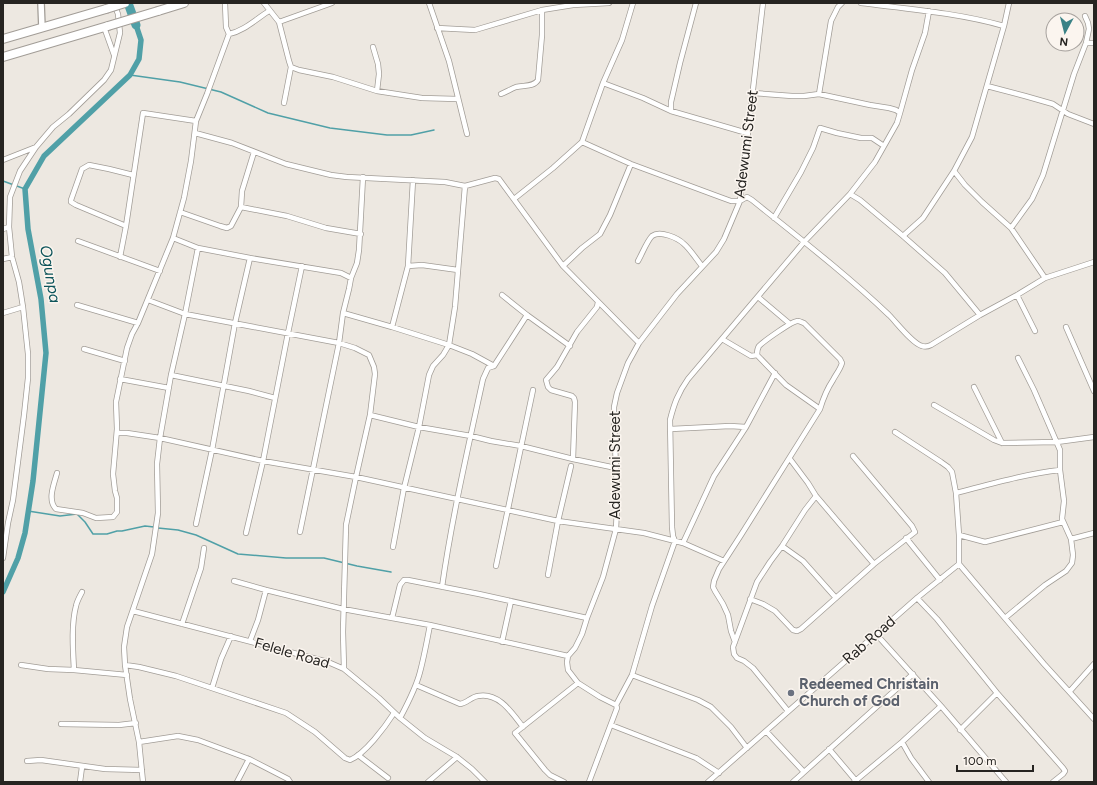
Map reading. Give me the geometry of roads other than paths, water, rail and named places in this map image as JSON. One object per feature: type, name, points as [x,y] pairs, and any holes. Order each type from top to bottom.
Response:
[{"type":"highway","points":[[3,39],[125,3]]},
{"type":"highway","points":[[3,57],[184,3]]},
{"type":"street","points":[[41,3],[42,28]]},
{"type":"street","points":[[3,558],[13,500],[28,378],[28,354],[23,307],[19,282],[12,257],[9,227],[10,197],[20,171],[36,148],[53,127],[69,114],[104,80],[111,70],[120,33],[118,14],[114,3]]},
{"type":"street","points":[[57,473],[51,500],[56,509],[83,513],[96,518],[113,517],[117,512],[117,498],[113,474],[117,433],[116,402],[120,379],[127,348],[132,334],[148,300],[173,238],[192,161],[196,121],[229,34],[226,27],[225,3]]},
{"type":"street","points":[[264,3],[279,22],[291,66],[284,103]]},
{"type":"street","points":[[279,22],[332,3]]},
{"type":"street","points":[[429,3],[449,61],[467,134]]},
{"type":"street","points":[[437,28],[475,30],[542,10],[573,5],[609,3]]},
{"type":"street","points":[[514,199],[553,168],[582,142],[622,40],[633,3]]},
{"type":"street","points":[[671,111],[671,102],[680,63],[696,3]]},
{"type":"street","name":"Adewumi Street","points":[[568,656],[575,648],[582,634],[603,577],[616,529],[617,508],[614,407],[617,393],[628,363],[639,343],[677,294],[716,252],[724,239],[740,201],[763,3]]},
{"type":"street","points":[[819,94],[831,21],[838,7],[842,3]]},
{"type":"street","points":[[861,3],[929,11],[987,21],[1004,26]]},
{"type":"street","points":[[903,236],[923,218],[954,171],[972,137],[1004,26],[1009,3]]},
{"type":"street","points":[[501,94],[516,88],[533,85],[538,80],[542,35],[542,10]]},
{"type":"street","points":[[229,34],[240,31],[269,11]]},
{"type":"street","points":[[589,782],[617,711],[616,705],[632,675],[652,606],[675,541],[672,527],[670,420],[680,389],[804,242],[850,194],[875,162],[897,123],[912,70],[925,33],[929,11]]},
{"type":"street","points":[[1011,228],[1032,199],[1043,175],[1074,74],[1086,44],[1088,23],[1085,16]]},
{"type":"street","points":[[106,26],[114,54],[114,60]]},
{"type":"street","points":[[1086,44],[1094,43]]},
{"type":"street","points":[[373,47],[379,74],[376,91]]},
{"type":"street","points":[[291,66],[299,70],[333,77],[376,91],[422,98],[457,98]]},
{"type":"street","points":[[604,83],[671,111],[748,133]]},
{"type":"street","points":[[987,86],[1054,104],[1068,114],[1094,124]]},
{"type":"street","points":[[753,93],[792,96],[819,94],[888,108],[896,110],[900,113]]},
{"type":"street","points":[[120,257],[143,112],[196,121]]},
{"type":"street","points":[[774,218],[801,172],[813,148],[820,128],[861,138],[872,138],[884,146]]},
{"type":"street","points":[[195,134],[232,143],[298,167],[331,175],[445,182],[465,186],[495,178],[499,179],[563,266],[639,343]]},
{"type":"street","points":[[582,142],[631,164],[731,201],[740,201],[747,198],[752,200],[846,277],[890,316],[915,342],[922,346],[931,345],[1045,278],[1094,262]]},
{"type":"street","points":[[3,160],[36,148]]},
{"type":"street","points":[[180,212],[227,228],[231,226],[241,207],[242,191],[254,152]]},
{"type":"street","points":[[563,266],[600,234],[610,215],[631,164]]},
{"type":"street","points":[[126,226],[71,202],[71,200],[82,169],[89,165],[110,169],[133,176]]},
{"type":"street","points":[[954,171],[965,185],[1011,228],[1045,278]]},
{"type":"street","points":[[300,532],[339,343],[343,313],[350,289],[351,278],[357,263],[361,234],[363,178]]},
{"type":"street","points":[[392,327],[408,266],[413,180]]},
{"type":"street","points":[[393,547],[404,488],[419,427],[429,375],[433,366],[443,355],[449,345],[455,307],[465,186]]},
{"type":"street","points":[[850,194],[860,200],[903,236],[945,274],[980,315]]},
{"type":"street","points":[[241,207],[287,216],[326,228],[361,234]]},
{"type":"street","points":[[3,229],[9,227]]},
{"type":"street","points":[[638,261],[651,238],[660,233],[671,236],[684,244],[702,266]]},
{"type":"street","points":[[173,238],[198,248],[341,273],[351,278]]},
{"type":"street","points":[[78,241],[160,271]]},
{"type":"street","points":[[143,782],[139,742],[130,699],[124,647],[128,627],[152,554],[158,513],[157,464],[160,438],[171,375],[198,248]]},
{"type":"street","points":[[3,259],[12,257]]},
{"type":"street","points":[[196,524],[212,450],[235,323],[250,258]]},
{"type":"street","points":[[408,266],[422,265],[458,270]]},
{"type":"street","points":[[246,533],[263,461],[302,266]]},
{"type":"street","points":[[502,295],[570,346]]},
{"type":"street","points":[[1017,295],[1035,331]]},
{"type":"street","points":[[758,297],[790,324]]},
{"type":"street","points":[[148,300],[185,314],[339,343],[355,348],[369,355],[375,374],[370,415],[346,525],[344,669]]},
{"type":"street","points":[[573,459],[575,416],[574,398],[572,396],[551,390],[548,387],[546,380],[557,367],[577,332],[597,307],[598,302]]},
{"type":"street","points":[[77,305],[138,323]]},
{"type":"street","points":[[3,313],[23,307]]},
{"type":"street","points":[[343,313],[449,345],[472,354],[494,366]]},
{"type":"street","points":[[442,586],[456,499],[483,379],[488,368],[494,366],[527,315]]},
{"type":"street","points":[[735,642],[724,604],[713,587],[714,581],[719,569],[790,459],[820,409],[826,391],[842,363],[840,359],[804,323],[799,320],[790,324],[760,346],[757,351],[757,355]]},
{"type":"street","points":[[1066,327],[1094,391]]},
{"type":"street","points":[[722,339],[751,356],[757,355]]},
{"type":"street","points":[[84,348],[125,360]]},
{"type":"street","points":[[757,355],[786,385],[820,409]]},
{"type":"street","points":[[1005,618],[1044,585],[1066,570],[1072,563],[1073,555],[1071,539],[1061,516],[1064,501],[1060,470],[1061,454],[1057,442],[1018,358]]},
{"type":"street","points":[[683,543],[714,476],[746,428],[775,372]]},
{"type":"street","points":[[171,375],[249,391],[275,398]]},
{"type":"street","points":[[120,379],[169,388]]},
{"type":"street","points":[[974,387],[1002,443]]},
{"type":"street","points":[[496,566],[533,390]]},
{"type":"street","points":[[934,405],[994,440],[1002,443],[1057,442],[1094,437]]},
{"type":"street","points":[[370,415],[419,427],[521,446],[616,468]]},
{"type":"street","points":[[671,429],[730,426],[746,428]]},
{"type":"street","points":[[895,432],[948,467],[952,472],[956,493],[959,534],[959,564],[1044,664],[1094,719]]},
{"type":"street","points":[[117,433],[160,438],[263,461],[356,477],[558,521],[644,533],[683,543],[724,561]]},
{"type":"street","points":[[750,599],[764,604],[775,611],[793,630],[797,631],[874,564],[915,532],[912,526],[853,456]]},
{"type":"street","points":[[790,459],[816,496],[874,564]]},
{"type":"street","points":[[548,575],[558,521],[571,466]]},
{"type":"street","points":[[956,493],[1007,479],[1041,472],[1060,470]]},
{"type":"street","points":[[788,711],[753,668],[737,658],[734,654],[734,647],[757,582],[816,496]]},
{"type":"street","points":[[959,534],[985,542],[1063,522]]},
{"type":"street","points":[[1071,539],[1094,533]]},
{"type":"street","points":[[906,538],[940,580]]},
{"type":"street","points":[[782,546],[803,561],[836,598]]},
{"type":"street","points":[[182,624],[201,568],[204,548]]},
{"type":"street","name":"Rab Road","points":[[708,782],[917,598],[959,564]]},
{"type":"street","points":[[392,618],[400,585],[404,580],[412,580],[442,586],[587,618]]},
{"type":"street","points":[[234,581],[344,609],[430,625],[568,656],[568,670],[578,683],[616,705]]},
{"type":"street","points":[[250,641],[258,620],[266,590]]},
{"type":"street","points":[[74,670],[72,647],[73,618],[76,605],[82,592]]},
{"type":"street","points":[[917,598],[937,619],[997,693],[1063,768],[1065,771],[1055,781]]},
{"type":"street","points":[[502,642],[511,601]]},
{"type":"street","name":"Felele Road","points":[[133,611],[328,662],[344,669],[379,698],[400,718],[425,738],[457,757],[472,768],[485,782]]},
{"type":"street","points":[[400,718],[409,702],[421,670],[430,625]]},
{"type":"street","points":[[876,634],[913,674],[1006,782]]},
{"type":"street","points":[[212,688],[221,659],[231,636]]},
{"type":"street","points":[[1070,691],[1094,664]]},
{"type":"street","points":[[21,665],[48,669],[127,675]]},
{"type":"street","points":[[126,665],[176,676],[272,707],[286,713],[315,732],[345,758],[350,760],[358,755],[378,735],[394,713]]},
{"type":"street","points":[[793,782],[913,674]]},
{"type":"street","points":[[632,675],[698,700],[711,708],[731,727],[747,748]]},
{"type":"street","points":[[564,782],[550,775],[545,770],[515,733],[578,683]]},
{"type":"street","points":[[416,685],[460,704],[465,703],[476,696],[497,699],[523,727]]},
{"type":"street","points":[[960,730],[997,693]]},
{"type":"street","points":[[829,749],[855,781],[902,742],[941,706]]},
{"type":"street","points":[[61,724],[136,723]]},
{"type":"street","points":[[611,725],[696,758],[719,773]]},
{"type":"street","points":[[766,731],[804,772]]},
{"type":"street","points":[[139,742],[178,736],[198,740],[249,759],[288,779],[290,782]]},
{"type":"street","points":[[902,742],[911,758],[929,782]]},
{"type":"street","points":[[358,755],[388,778]]},
{"type":"street","points":[[428,782],[457,757]]},
{"type":"street","points":[[236,782],[249,759]]},
{"type":"street","points":[[27,761],[41,760],[105,769],[142,770]]},
{"type":"street","points":[[80,782],[82,766]]},
{"type":"waterway","name":"Ogunpa","points":[[128,3],[136,25]]},
{"type":"waterway","name":"Ogunpa","points":[[3,592],[18,558],[25,533],[33,481],[46,353],[41,299],[28,229],[25,189],[44,156],[130,75],[139,59],[141,40],[136,25]]},
{"type":"waterway","points":[[130,75],[180,82],[221,92],[268,113],[330,128],[387,135],[411,135],[434,130]]},
{"type":"waterway","points":[[3,181],[25,189]]},
{"type":"waterway","points":[[28,511],[60,516],[77,514],[85,522],[93,534],[107,534],[145,526],[154,527]]},
{"type":"waterway","points":[[158,528],[178,530],[196,535],[238,554],[286,558],[324,558],[391,572]]},
{"type":"place","name":"Redeemed Christain Church of God","points":[[791,693]]}]
